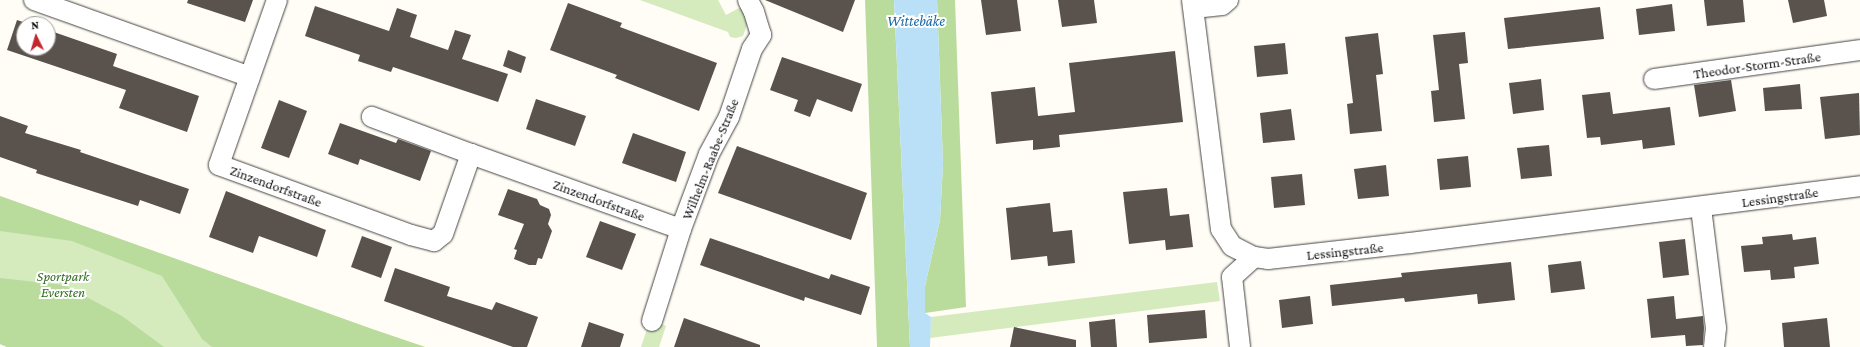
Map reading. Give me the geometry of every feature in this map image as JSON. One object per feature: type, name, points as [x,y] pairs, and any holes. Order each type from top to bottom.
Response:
[{"type":"street","points":[[34,0],[250,77],[277,0]]},
{"type":"street","name":"Wilhelm-Raabe-Straße","points":[[652,321],[681,229],[709,154],[729,117],[752,50],[761,35],[754,12],[748,0]]},
{"type":"street","name":"Lessingstraße","points":[[1228,0],[1222,5],[1193,4],[1221,229],[1232,246],[1254,257],[1268,259],[1701,208],[1860,186]]},
{"type":"street","name":"Theodor-Storm-Straße","points":[[1654,79],[1860,50]]},
{"type":"street","name":"Zinzendorfstraße","points":[[250,77],[219,165],[411,235],[434,241],[443,234],[471,154]]},
{"type":"street","name":"Zinzendorfstraße","points":[[372,117],[681,229]]},
{"type":"street","points":[[1701,208],[1716,328],[1714,347]]},
{"type":"street","points":[[1244,344],[1232,278],[1254,257]]},
{"type":"green space","points":[[640,0],[718,0],[726,15],[739,8],[745,10],[749,19],[743,36],[736,38],[730,37],[728,32]]},
{"type":"green space","points":[[865,0],[894,0],[910,347],[877,347]]},
{"type":"green space","points":[[937,0],[955,0],[966,307],[925,313],[925,286],[940,220],[943,164]]},
{"type":"green space","name":"Sportpark Eversten","points":[[0,196],[425,347],[7,347],[0,344]]},
{"type":"green space","points":[[0,196],[425,347],[212,347],[202,339],[162,276],[72,241],[0,231]]},
{"type":"green space","points":[[0,278],[64,285],[122,316],[164,347],[7,347],[0,344]]},
{"type":"green space","points":[[1217,282],[1220,301],[930,338],[931,317]]},
{"type":"green space","points":[[650,320],[666,326],[659,347],[641,347]]},
{"type":"water","name":"Wittebäke","points":[[894,0],[937,0],[943,164],[940,220],[925,286],[925,313],[931,317],[930,347],[910,347]]},
{"type":"building","points":[[188,0],[253,0],[245,22],[187,3]]},
{"type":"building","points":[[765,0],[855,0],[843,32]]},
{"type":"building","points":[[981,0],[1017,0],[1021,31],[986,35]]},
{"type":"building","points":[[1058,0],[1094,0],[1097,23],[1062,27]]},
{"type":"building","points":[[1704,0],[1743,0],[1745,22],[1707,26]]},
{"type":"building","points":[[1788,0],[1824,0],[1827,16],[1793,23]]},
{"type":"building","points":[[568,3],[622,23],[620,27],[717,63],[699,111],[615,78],[617,75],[550,50]]},
{"type":"building","points":[[1672,4],[1675,31],[1639,35],[1636,9]]},
{"type":"building","points":[[315,6],[389,31],[397,8],[417,15],[410,37],[448,50],[455,30],[471,35],[462,59],[508,74],[498,102],[393,67],[391,72],[358,61],[360,55],[305,36]]},
{"type":"building","points":[[1600,7],[1604,39],[1508,49],[1504,18]]},
{"type":"building","points":[[16,23],[16,53],[7,50]]},
{"type":"building","points":[[1465,32],[1468,63],[1459,64],[1465,119],[1434,122],[1431,91],[1439,90],[1433,35]]},
{"type":"building","points":[[56,33],[117,54],[113,66],[199,96],[187,132],[119,108],[126,90],[25,56],[56,56]]},
{"type":"building","points":[[1378,33],[1383,74],[1376,75],[1382,131],[1350,134],[1347,104],[1353,103],[1345,37]]},
{"type":"building","points":[[1285,43],[1288,74],[1257,77],[1254,46]]},
{"type":"building","points":[[508,50],[526,57],[521,73],[503,66]]},
{"type":"building","points":[[1175,51],[1183,122],[1059,135],[1060,147],[1033,150],[1033,140],[996,144],[991,92],[1035,87],[1038,116],[1075,112],[1069,63]]},
{"type":"building","points":[[782,57],[862,84],[852,112],[817,99],[810,117],[794,111],[798,100],[770,90]]},
{"type":"building","points":[[1541,79],[1544,110],[1513,114],[1509,83]]},
{"type":"building","points":[[1731,80],[1736,111],[1699,117],[1694,85]]},
{"type":"building","points":[[1800,84],[1802,109],[1765,111],[1763,88]]},
{"type":"building","points":[[1610,92],[1613,114],[1670,107],[1675,145],[1643,149],[1642,140],[1601,145],[1600,137],[1587,138],[1582,95]]},
{"type":"building","points":[[1859,93],[1860,135],[1825,139],[1820,97]]},
{"type":"building","points":[[536,99],[586,116],[575,146],[526,129]]},
{"type":"building","points":[[279,100],[307,111],[289,158],[261,148]]},
{"type":"building","points":[[1291,109],[1295,140],[1263,143],[1260,113]]},
{"type":"building","points":[[0,116],[28,126],[25,133],[81,150],[80,152],[189,189],[180,214],[140,200],[138,206],[36,173],[37,170],[0,157]]},
{"type":"building","points":[[340,123],[396,143],[398,139],[431,151],[420,181],[360,159],[358,165],[328,154]]},
{"type":"building","points":[[633,133],[686,152],[676,182],[622,163]]},
{"type":"building","points":[[1549,145],[1552,176],[1521,179],[1517,148]]},
{"type":"building","points":[[737,146],[867,193],[851,240],[718,193]]},
{"type":"building","points":[[1468,156],[1471,187],[1440,190],[1437,159]]},
{"type":"building","points":[[1386,165],[1389,196],[1358,199],[1354,169]]},
{"type":"building","points":[[1302,174],[1305,205],[1274,208],[1271,177]]},
{"type":"building","points":[[1167,188],[1170,216],[1189,214],[1193,247],[1166,250],[1165,240],[1129,244],[1123,192]]},
{"type":"building","points":[[508,189],[537,199],[540,205],[549,209],[551,215],[548,224],[552,231],[542,259],[538,258],[536,265],[529,265],[514,259],[517,250],[514,249],[524,224],[498,215]]},
{"type":"building","points":[[226,191],[326,230],[317,257],[259,236],[253,253],[209,237]]},
{"type":"building","points":[[1050,203],[1053,232],[1072,230],[1075,263],[1048,266],[1047,256],[1011,260],[1006,208]]},
{"type":"building","points":[[600,221],[636,234],[622,270],[586,257]]},
{"type":"building","points":[[1792,234],[1793,240],[1816,237],[1819,264],[1794,267],[1795,278],[1771,280],[1770,270],[1744,272],[1741,246],[1763,244],[1762,237]]},
{"type":"building","points":[[362,236],[392,247],[381,278],[351,267]]},
{"type":"building","points":[[710,238],[829,279],[831,274],[870,287],[861,315],[805,297],[804,301],[700,265]]},
{"type":"building","points":[[1685,239],[1689,275],[1663,278],[1659,242]]},
{"type":"building","points":[[1581,261],[1585,289],[1551,293],[1548,265]]},
{"type":"building","points":[[1511,262],[1515,300],[1478,304],[1477,294],[1405,302],[1404,298],[1332,306],[1330,285],[1402,277],[1401,273]]},
{"type":"building","points":[[395,268],[450,287],[447,296],[492,310],[496,302],[538,317],[527,347],[513,347],[384,301]]},
{"type":"building","points":[[1310,296],[1313,324],[1282,328],[1279,300]]},
{"type":"building","points":[[1674,296],[1676,319],[1703,316],[1703,345],[1686,346],[1685,335],[1651,338],[1647,299]]},
{"type":"building","points":[[1205,310],[1207,338],[1149,343],[1147,315]]},
{"type":"building","points":[[684,318],[760,345],[760,347],[674,347]]},
{"type":"building","points":[[1827,318],[1830,347],[1784,347],[1782,323]]},
{"type":"building","points":[[1115,319],[1117,347],[1091,347],[1089,322]]},
{"type":"building","points":[[589,322],[624,334],[620,347],[581,347]]},
{"type":"building","points":[[1014,327],[1076,340],[1076,347],[1010,347]]}]
